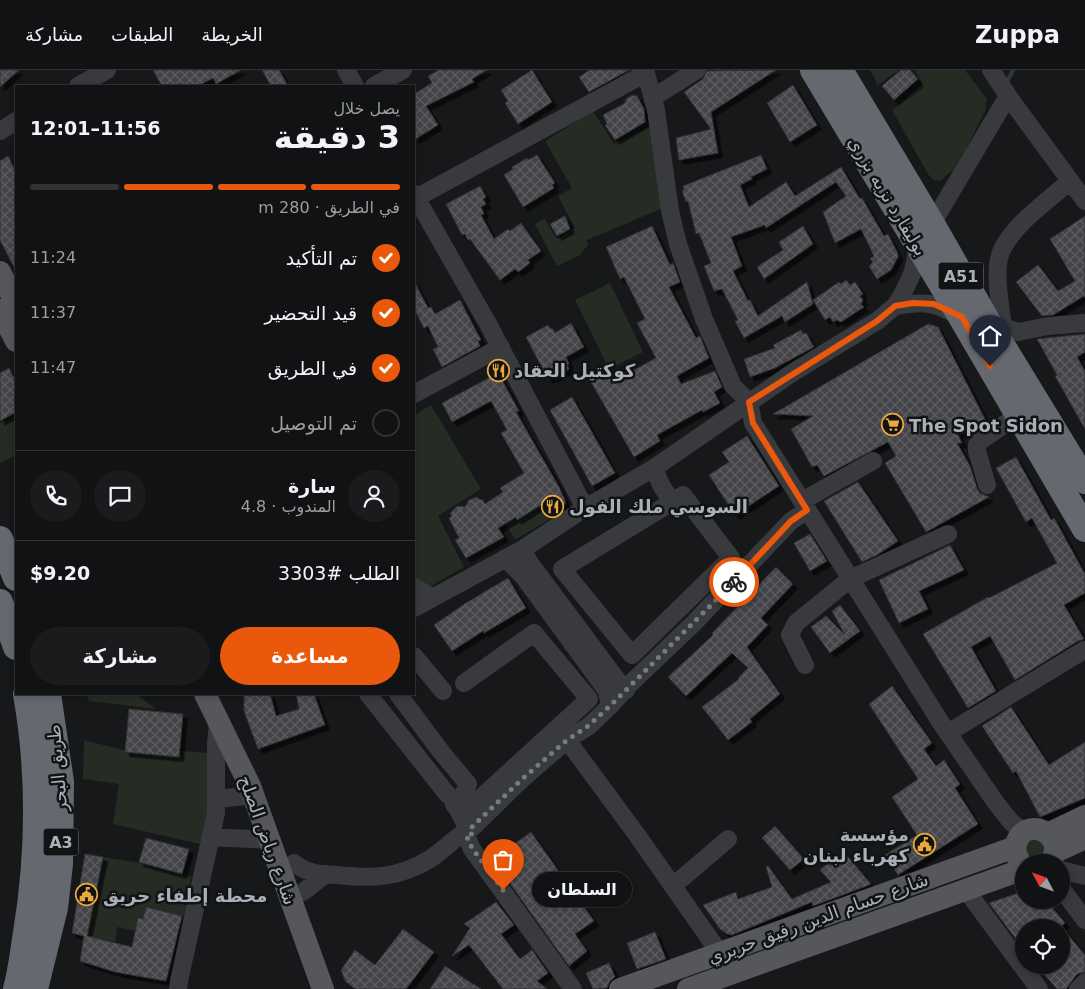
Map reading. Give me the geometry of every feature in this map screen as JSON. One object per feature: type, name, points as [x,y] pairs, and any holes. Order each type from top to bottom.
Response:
[{"type":"highway","name":"بوليفارد نزيه بزري","points":[[813,70],[926,235],[995,325],[1076,451],[1085,481]]},
{"type":"highway","name":"بوليفارد نزيه بزري","points":[[840,70],[926,235],[962,317],[1085,529]]},
{"type":"highway","points":[[0,539],[15,562]]},
{"type":"highway","points":[[0,539],[15,576]]},
{"type":"highway","points":[[0,600],[15,609]]},
{"type":"highway","points":[[0,600],[15,644]]},
{"type":"highway","name":"طريق البحر","points":[[26,695],[36,764],[37,809],[26,986]]},
{"type":"highway","name":"طريق البحر","points":[[26,986],[55,908],[60,864],[61,782],[48,695]]},
{"type":"main road","points":[[0,272],[15,302]]},
{"type":"main road","points":[[0,310],[15,339]]},
{"type":"main road","name":"شارع رياض الصلح","points":[[205,695],[254,795],[323,989]]},
{"type":"main road","name":"شارع رياض الصلح","points":[[220,695],[266,790],[294,863],[337,989]]},
{"type":"main road","points":[[1054,854],[1085,816]]},
{"type":"main road","points":[[1021,848],[1029,830],[1039,830],[1052,854]]},
{"type":"main road","points":[[1055,854],[1085,838]]},
{"type":"main road","name":"شارع حسام الدين رفيق حريري","points":[[620,989],[719,952],[1021,848]]},
{"type":"main road","name":"شارع حسام الدين رفيق حريري","points":[[688,989],[1015,873]]},
{"type":"main road","points":[[785,930],[798,951]]},
{"type":"street","points":[[80,85],[107,70]]},
{"type":"street","points":[[346,70],[354,85]]},
{"type":"street","points":[[376,85],[403,70]]},
{"type":"street","points":[[654,97],[697,70]]},
{"type":"street","points":[[585,508],[501,347],[415,196],[646,72],[654,97],[670,211],[678,244],[704,319],[733,386],[749,402],[753,423],[850,580],[948,733],[996,804],[1011,822],[1021,848]]},
{"type":"street","points":[[994,73],[1008,96],[1085,201]]},
{"type":"street","points":[[415,607],[523,548],[585,508],[654,468],[749,402],[877,321],[895,306],[912,274],[926,235],[1008,96]]},
{"type":"street","points":[[0,130],[15,122]]},
{"type":"street","points":[[1070,181],[1020,225],[1006,243],[1001,253],[998,275],[995,325],[1018,332],[1048,326],[1085,322]]},
{"type":"street","points":[[895,306],[913,303],[934,304],[962,317]]},
{"type":"street","points":[[415,393],[501,347]]},
{"type":"street","points":[[987,485],[977,445],[1018,414]]},
{"type":"street","points":[[464,824],[521,780],[567,740],[588,726],[610,706],[693,624],[804,506],[873,461]]},
{"type":"street","points":[[654,468],[661,485],[672,502]]},
{"type":"street","points":[[683,495],[731,558],[632,655],[562,569],[672,502],[683,495]]},
{"type":"street","points":[[805,665],[790,635],[796,623],[850,580],[948,534]]},
{"type":"street","points":[[523,548],[529,562],[626,690]]},
{"type":"street","points":[[505,558],[523,576],[607,691],[610,706]]},
{"type":"street","points":[[415,588],[433,598]]},
{"type":"street","points":[[294,863],[304,870],[372,878],[412,869],[431,858],[588,699],[534,633],[464,683]]},
{"type":"street","points":[[948,733],[1084,650]]},
{"type":"street","points":[[415,657],[443,691]]},
{"type":"street","points":[[364,695],[365,699],[464,824]]},
{"type":"street","points":[[369,695],[452,798],[472,848],[573,989]]},
{"type":"street","points":[[399,695],[468,784],[464,824]]},
{"type":"street","points":[[178,989],[178,981],[216,813],[218,721]]},
{"type":"street","points":[[567,740],[674,886],[719,952]]},
{"type":"street","points":[[217,799],[254,795]]},
{"type":"street","points":[[210,837],[270,840]]},
{"type":"street","points":[[674,886],[728,839]]},
{"type":"street","points":[[1070,866],[1085,876]]},
{"type":"street","points":[[303,892],[326,874]]},
{"type":"street","points":[[966,890],[1040,989]]},
{"type":"street","points":[[1070,900],[1085,920]]},
{"type":"street","points":[[1078,989],[1085,982]]},
{"type":"shaded area","points":[[870,70],[899,70],[878,85]]},
{"type":"shaded area","points":[[915,70],[965,70],[987,99],[985,111],[967,147],[954,169],[940,181],[933,180],[928,174],[892,110],[924,88]]},
{"type":"shaded area","points":[[593,111],[614,144],[650,126],[663,208],[587,240],[588,245],[580,255],[557,266],[535,224],[544,218],[557,239],[575,228],[558,196],[572,188],[545,141]]},
{"type":"shaded area","points":[[610,283],[643,352],[609,369],[575,300]]},
{"type":"shaded area","points":[[431,405],[481,489],[438,516],[464,567],[426,589],[415,584],[415,414]]},
{"type":"shaded area","points":[[15,416],[15,456],[0,463],[0,423]]},
{"type":"shaded area","points":[[539,499],[550,519],[515,540],[500,515],[503,512],[509,521],[516,517],[517,520]]},
{"type":"shaded area","points":[[86,695],[137,695],[156,709],[89,701]]},
{"type":"shaded area","points":[[84,740],[123,750],[208,753],[210,803],[200,844],[113,824],[119,784],[83,779]]},
{"type":"shaded area","points":[[1035,840],[1043,846],[1042,854],[1028,854],[1026,849],[1029,843]]},
{"type":"shaded area","points":[[103,857],[141,863],[191,877],[184,916],[146,907],[143,919],[138,918],[135,931],[117,927],[115,942],[87,936]]},
{"type":"building","points":[[0,70],[19,70],[0,87]]},
{"type":"building","points":[[153,70],[241,70],[216,84],[213,78],[200,85],[161,85]]},
{"type":"building","points":[[262,70],[279,70],[287,85],[270,85]]},
{"type":"building","points":[[439,70],[487,70],[472,79],[474,82],[426,106],[438,125],[415,139],[415,93],[432,83],[428,76]]},
{"type":"building","points":[[532,70],[552,102],[518,124],[505,103],[508,101],[501,90]]},
{"type":"building","points":[[590,70],[629,70],[589,92],[579,77]]},
{"type":"building","points":[[776,70],[711,112],[718,153],[679,160],[676,138],[711,129],[684,92],[703,79],[707,71]]},
{"type":"building","points":[[901,70],[910,70],[918,79],[894,100],[882,86]]},
{"type":"building","points":[[793,85],[817,125],[790,142],[767,103]]},
{"type":"building","points":[[632,95],[637,96],[644,109],[645,122],[615,140],[605,125],[607,124],[603,115],[625,103],[626,99]]},
{"type":"building","points":[[537,155],[555,183],[552,185],[554,188],[523,207],[504,175],[513,169],[512,167],[527,158],[528,160]]},
{"type":"building","points":[[761,155],[767,169],[740,185],[749,207],[786,182],[795,196],[841,167],[884,236],[888,234],[898,257],[891,270],[877,279],[869,266],[873,262],[870,259],[874,256],[861,229],[835,243],[823,212],[846,196],[836,182],[766,228],[765,225],[731,237],[742,266],[733,271],[758,316],[807,282],[813,304],[785,322],[782,316],[744,338],[735,321],[738,320],[722,289],[714,291],[704,266],[711,263],[699,233],[696,234],[688,201],[686,202],[682,191],[684,190],[683,186]]},
{"type":"building","points":[[8,156],[15,170],[15,269],[0,240],[0,161]]},
{"type":"building","points":[[480,186],[486,197],[483,199],[486,204],[481,207],[484,214],[481,215],[494,239],[521,223],[541,251],[528,260],[530,263],[518,272],[515,269],[500,280],[470,239],[468,240],[465,234],[462,235],[446,204]]},
{"type":"building","points":[[565,216],[570,229],[557,236],[550,224]]},
{"type":"building","points":[[1085,216],[1085,298],[1084,296],[1053,315],[1042,316],[1016,282],[1038,265],[1058,291],[1075,281],[1050,239]]},
{"type":"building","points":[[652,226],[670,265],[673,263],[680,282],[669,287],[696,338],[700,336],[709,358],[677,376],[681,384],[715,371],[722,387],[714,392],[720,403],[703,412],[702,410],[657,435],[660,441],[634,457],[591,382],[619,369],[623,376],[656,358],[637,323],[645,319],[624,277],[620,279],[606,247]]},
{"type":"building","points":[[803,226],[813,244],[764,279],[757,267],[783,250],[779,242]]},
{"type":"building","points":[[846,280],[850,285],[855,282],[863,294],[860,296],[863,300],[861,304],[864,307],[841,322],[837,320],[833,322],[830,317],[825,320],[813,300],[839,282],[841,284]]},
{"type":"building","points":[[415,283],[428,308],[431,307],[435,314],[460,300],[481,340],[478,341],[480,346],[442,367],[433,349],[438,347],[428,326],[424,328],[415,311]]},
{"type":"building","points":[[571,323],[584,347],[566,357],[569,369],[548,379],[526,337],[548,325],[555,333]]},
{"type":"building","name":"The Spot Sidon","points":[[928,324],[938,327],[987,423],[973,433],[957,433],[962,443],[957,443],[970,466],[977,488],[980,493],[989,497],[926,532],[885,463],[896,456],[888,442],[824,476],[817,465],[812,467],[791,429],[813,416],[773,414]]},
{"type":"building","points":[[801,330],[803,334],[806,333],[814,347],[775,368],[750,377],[744,359],[775,348],[773,345]]},
{"type":"building","points":[[1085,334],[1085,352],[1077,357],[1085,371],[1085,429],[1055,376],[1057,375],[1037,339]]},
{"type":"building","points":[[9,368],[15,380],[15,413],[0,421],[0,373]]},
{"type":"building","points":[[498,373],[519,411],[516,412],[559,487],[565,503],[560,512],[550,518],[542,504],[517,520],[516,517],[498,528],[504,537],[466,558],[455,540],[459,538],[449,518],[452,516],[450,514],[458,506],[465,507],[469,500],[477,497],[480,500],[482,499],[485,504],[503,492],[500,488],[524,473],[501,433],[507,430],[491,401],[452,422],[442,403]]},
{"type":"building","points":[[572,397],[615,473],[592,486],[550,410]]},
{"type":"building","points":[[747,436],[779,486],[735,515],[709,475],[729,462],[722,452]]},
{"type":"building","points":[[1016,457],[1051,520],[1054,518],[1085,574],[1085,593],[1064,605],[1084,639],[1015,680],[990,636],[971,647],[996,691],[968,708],[923,634],[988,597],[1057,563],[1032,518],[1026,522],[996,468]]},
{"type":"building","points":[[858,482],[898,541],[877,555],[862,562],[824,501]]},
{"type":"building","points":[[810,534],[827,561],[810,571],[794,543]]},
{"type":"building","points":[[950,545],[964,570],[919,591],[928,609],[899,623],[879,580]]},
{"type":"building","points":[[776,567],[793,584],[761,618],[768,625],[747,647],[780,694],[750,719],[752,722],[728,740],[702,707],[739,679],[748,668],[732,653],[686,696],[668,677],[713,635],[712,633]]},
{"type":"building","points":[[508,578],[526,608],[484,633],[483,631],[452,651],[434,625]]},
{"type":"building","points":[[840,605],[860,631],[830,653],[811,627],[826,616],[845,635],[832,611]]},
{"type":"building","points":[[892,686],[932,743],[924,749],[936,766],[944,760],[960,784],[955,788],[978,824],[898,875],[885,855],[917,835],[892,797],[918,779],[869,704]]},
{"type":"building","points":[[244,695],[270,695],[276,716],[299,709],[296,695],[314,695],[325,725],[258,749],[244,711]]},
{"type":"building","points":[[1011,707],[1049,765],[1085,742],[1085,798],[1040,817],[1016,771],[1013,773],[982,726]]},
{"type":"building","points":[[129,709],[183,714],[179,757],[125,752]]},
{"type":"building","points":[[775,826],[804,859],[790,870],[762,838]]},
{"type":"building","points":[[531,832],[594,921],[575,934],[587,951],[569,966],[486,850],[498,840],[506,850]]},
{"type":"building","points":[[146,838],[189,849],[182,874],[139,862]]},
{"type":"building","points":[[843,851],[871,884],[813,906],[812,902],[732,935],[720,929],[703,905],[736,892],[738,899],[772,887],[766,867],[768,866],[792,899],[831,882],[820,870]]},
{"type":"building","points":[[85,854],[103,857],[87,936],[132,947],[138,918],[143,919],[146,907],[182,916],[166,981],[115,972],[80,961],[84,936],[72,933]]},
{"type":"building","points":[[1015,894],[1015,909],[1053,909],[1062,919],[1015,919],[1015,938],[989,903]]},
{"type":"building","points":[[496,902],[514,925],[501,934],[520,959],[532,950],[548,973],[537,981],[547,989],[503,989],[469,945],[452,956],[470,928],[464,924]]},
{"type":"building","points":[[403,929],[434,952],[406,989],[355,989],[345,981],[341,970],[355,950],[375,965]]},
{"type":"building","points":[[655,932],[666,959],[637,969],[627,943]]},
{"type":"building","points":[[1070,938],[1085,955],[1085,972],[1077,974],[1066,989],[1057,989],[1044,974],[1070,974]]},
{"type":"building","points":[[609,963],[615,977],[610,981],[607,988],[593,989],[586,973]]},
{"type":"building","points":[[445,966],[481,989],[430,989]]},
{"type":"waterway","points":[[1008,80],[1013,70]]},
{"type":"way so far","points":[[503,890],[472,848],[466,835],[470,836],[474,831],[472,827],[521,780],[610,706],[734,582]]},
{"type":"place","name":"كوكتيل العقاد","points":[[498,370]]},
{"type":"place","name":"The Spot Sidon","points":[[893,425]]},
{"type":"place","name":"السوسي ملك الفول","points":[[553,506]]},
{"type":"place","name":"مؤسسة كهرباء لبنان","points":[[925,844]]},
{"type":"place","name":"السلطان","points":[[503,890]]},
{"type":"place","name":"محطة إطفاء حريق","points":[[87,895]]},
{"type":"route","points":[[734,582],[791,521],[807,510],[753,423],[749,402],[792,373],[877,321],[895,306],[913,303],[934,304],[962,317],[990,366]]}]
